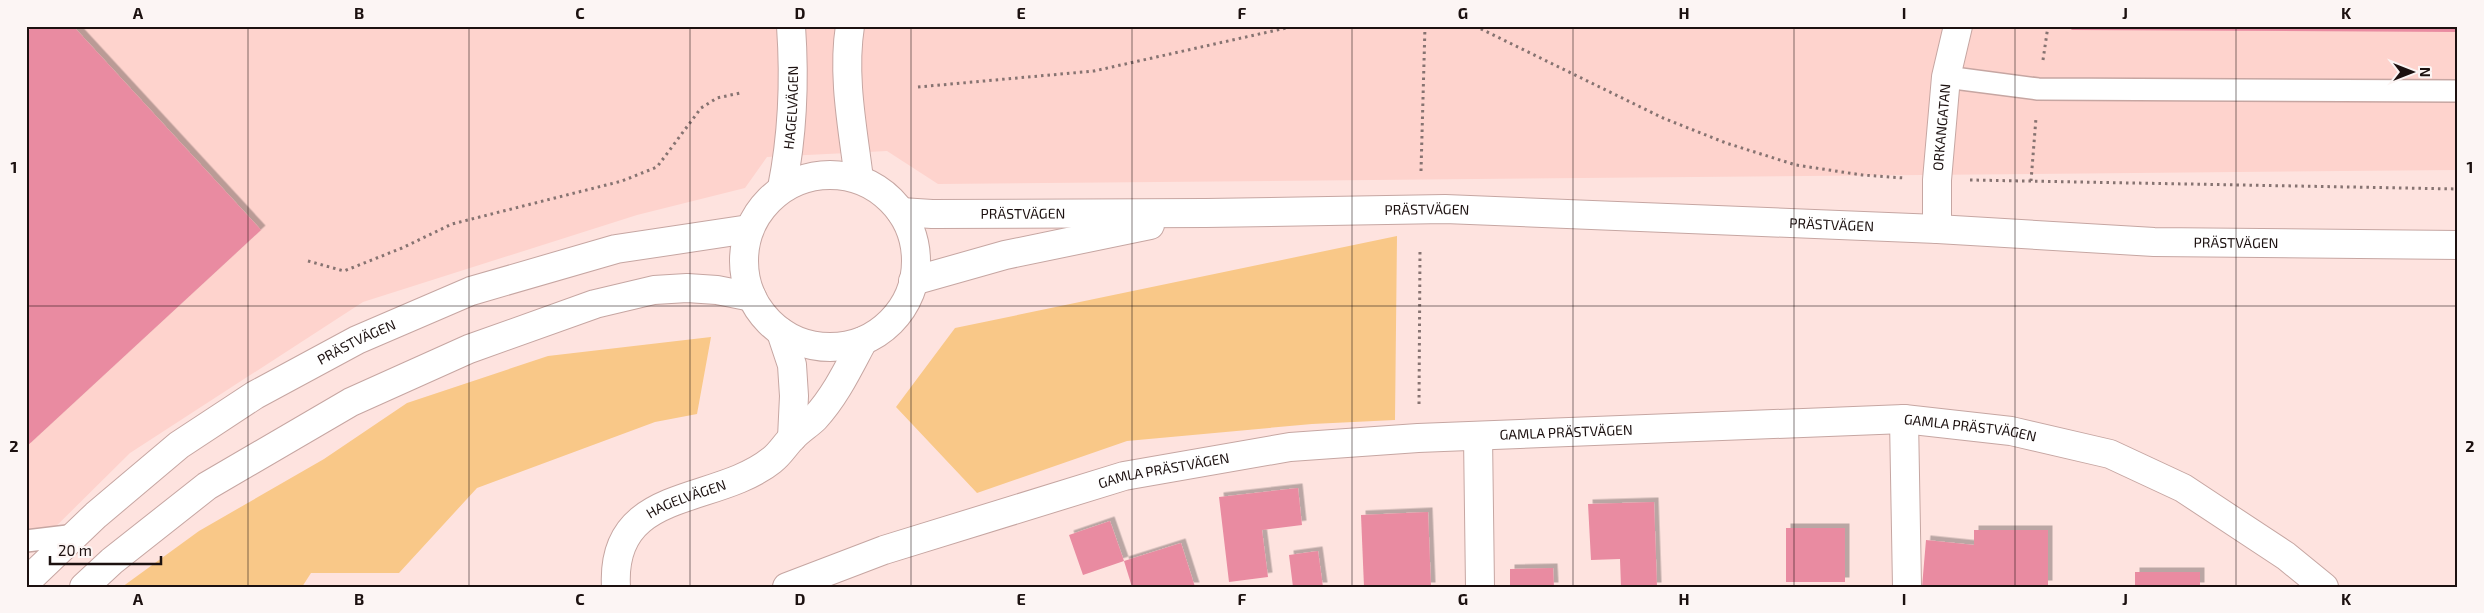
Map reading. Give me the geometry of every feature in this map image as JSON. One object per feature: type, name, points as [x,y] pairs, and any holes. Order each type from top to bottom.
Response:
[{"type":"street","name":"HAGELVÄGEN","points":[[782,188],[790,147],[795,81],[791,26]]},
{"type":"street","points":[[850,26],[847,46],[848,72],[859,179]]},
{"type":"street","name":"ORKANGATAN","points":[[1937,229],[1937,180],[1946,77],[1958,26]]},
{"type":"street","points":[[833,174],[859,179],[882,192],[901,212],[912,233],[914,281],[907,300],[896,317],[881,331],[863,341],[842,346],[821,347],[800,342],[781,332],[764,317],[752,297],[744,275],[744,252],[749,229],[763,206],[782,188],[806,177],[833,174]]},
{"type":"street","name":"PRÄSTVÄGEN","points":[[901,212],[932,214],[1206,213],[1445,209],[1937,229],[2154,242],[2458,245]]},
{"type":"street","name":"PRÄSTVÄGEN","points":[[914,281],[1005,254],[1206,213]]},
{"type":"street","name":"PRÄSTVÄGEN","points":[[26,582],[76,535],[179,445],[255,395],[357,340],[471,291],[616,249],[749,229]]},
{"type":"street","points":[[84,587],[112,561],[207,486],[350,402],[469,349],[595,304],[654,290],[687,288],[717,290],[752,297]]},
{"type":"street","points":[[781,332],[792,365],[794,396],[792,438]]},
{"type":"street","name":"HAGELVÄGEN","points":[[616,587],[615,568],[620,549],[628,532],[641,518],[660,507],[756,472],[774,459],[792,438],[815,418],[831,398],[863,341]]},
{"type":"street","points":[[1904,418],[1907,587]]},
{"type":"street","name":"GAMLA PRÄSTVÄGEN","points":[[787,587],[884,550],[1124,476],[1290,447],[1418,438],[1904,418],[2012,431],[2110,454],[2183,488],[2286,556],[2324,587]]},
{"type":"street","points":[[1478,436],[1480,587]]},
{"type":"lane","points":[[1946,77],[2038,89],[2458,91]]},
{"type":"lane","points":[[26,541],[76,535]]},
{"type":"path","points":[[918,87],[1094,71],[1295,26]]},
{"type":"path","points":[[1421,171],[1425,26]]},
{"type":"path","points":[[308,261],[344,270],[402,248],[452,224],[622,181],[657,167],[702,108],[717,98],[740,93]]},
{"type":"path","points":[[1418,438],[1420,249]]},
{"type":"shaded area","points":[[26,26],[2458,26],[2458,170],[938,184],[887,151],[767,157],[745,188],[637,215],[363,302],[130,453],[26,556]]},
{"type":"shaded area","points":[[1397,236],[1395,420],[1312,424],[1127,441],[977,493],[896,407],[955,328]]},
{"type":"shaded area","points":[[711,337],[697,414],[655,422],[477,488],[399,573],[311,573],[302,587],[122,587],[199,531],[324,459],[407,403],[548,356]]},
{"type":"building","points":[[33,26],[73,26],[261,230],[26,447],[26,33]]},
{"type":"building","points":[[2074,26],[2458,26],[2458,32],[2071,30]]},
{"type":"building","points":[[1298,488],[1302,525],[1262,530],[1268,577],[1229,582],[1219,497]]},
{"type":"building","points":[[1654,502],[1657,587],[1621,587],[1620,559],[1591,560],[1588,504]]},
{"type":"building","points":[[1428,512],[1431,587],[1364,587],[1361,515]]},
{"type":"building","points":[[1110,521],[1124,561],[1083,575],[1069,535]]},
{"type":"building","points":[[1786,528],[1845,528],[1845,582],[1786,582]]},
{"type":"building","points":[[1974,530],[2048,530],[2048,585],[1922,587],[1926,540],[1974,545]]},
{"type":"building","points":[[1181,543],[1195,587],[1132,587],[1124,561]]},
{"type":"building","points":[[1318,551],[1323,587],[1293,587],[1289,555]]},
{"type":"building","points":[[1553,568],[1554,587],[1510,587],[1510,569]]},
{"type":"building","points":[[2135,572],[2200,572],[2200,587],[2135,587]]}]
